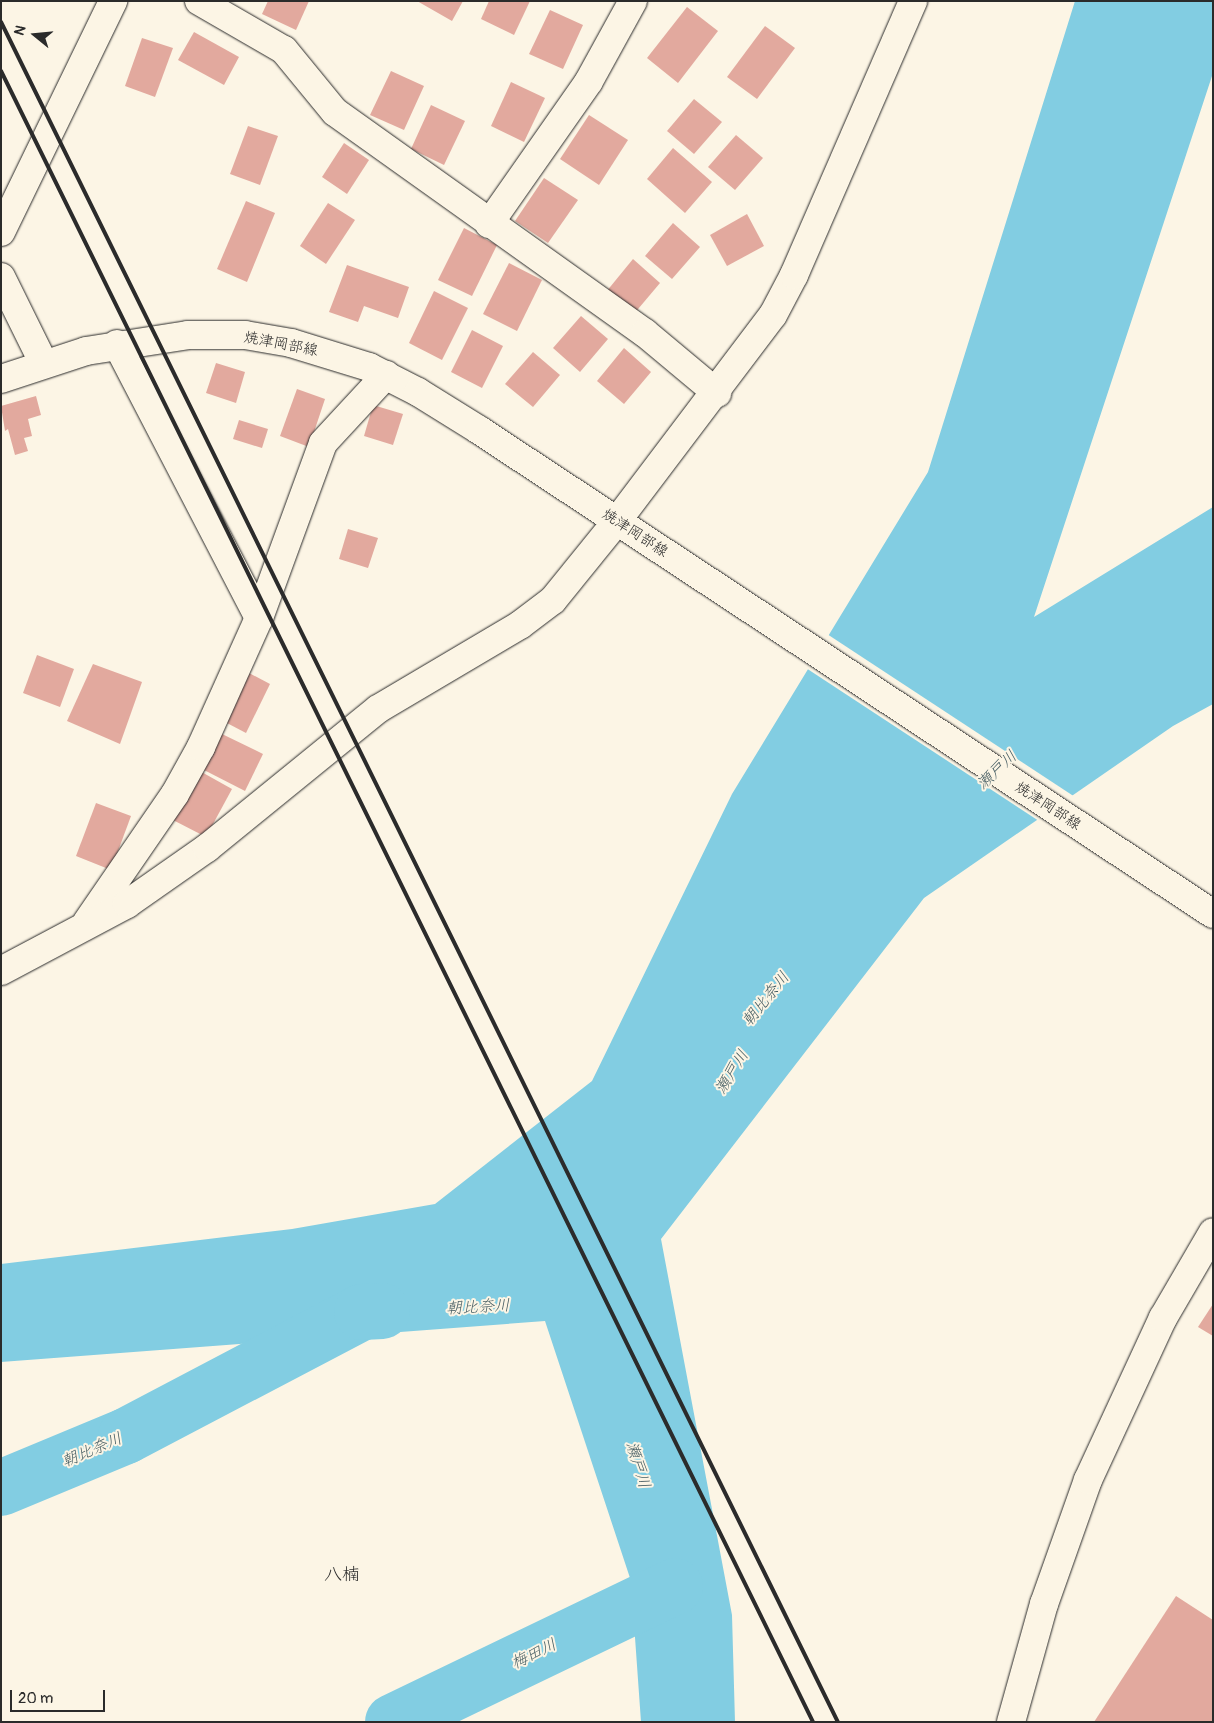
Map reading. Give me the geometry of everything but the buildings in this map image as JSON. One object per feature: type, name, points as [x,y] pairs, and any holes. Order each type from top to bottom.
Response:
[{"type":"street","points":[[1,232],[113,1]]},
{"type":"street","points":[[199,1],[284,50],[335,112],[489,224],[645,333],[717,393]]},
{"type":"street","points":[[489,224],[589,81],[633,1]]},
{"type":"street","points":[[1,971],[127,904],[207,848],[378,709],[538,614],[553,600],[623,525],[773,315],[794,275],[913,1]]},
{"type":"street","points":[[1,277],[44,364]]},
{"type":"street","name":"焼津岡部線","points":[[1,379],[44,364],[117,344],[188,334],[245,336],[332,354],[386,376],[418,392],[623,525],[1213,914]]},
{"type":"street","points":[[117,344],[258,618]]},
{"type":"street","points":[[82,929],[184,778],[201,747],[258,618],[323,443],[386,376]]},
{"type":"street","points":[[1011,1722],[1044,1604],[1088,1480],[1163,1318],[1213,1232]]},
{"type":"water","name":"瀬戸川","points":[[1075,1],[1213,1],[1213,73],[1034,617],[1213,507],[1213,704],[1173,726],[924,898],[661,1239],[732,1615],[735,1722],[641,1722],[631,1581],[545,1321],[1,1362],[1,1264],[292,1229],[435,1204],[592,1081],[732,794],[928,472]]},
{"type":"pier","points":[[827,634],[1075,797],[1039,821],[806,668]]},
{"type":"waterway","name":"朝比奈川","points":[[1,1488],[126,1436],[362,1312],[382,1311]]},
{"type":"waterway","name":"梅田川","points":[[393,1722],[675,1586]]},
{"type":"railway","points":[[1,22],[838,1722]]},
{"type":"railway","points":[[1,71],[813,1722]]},
{"type":"district","name":"八楠","points":[[342,1575]]}]
